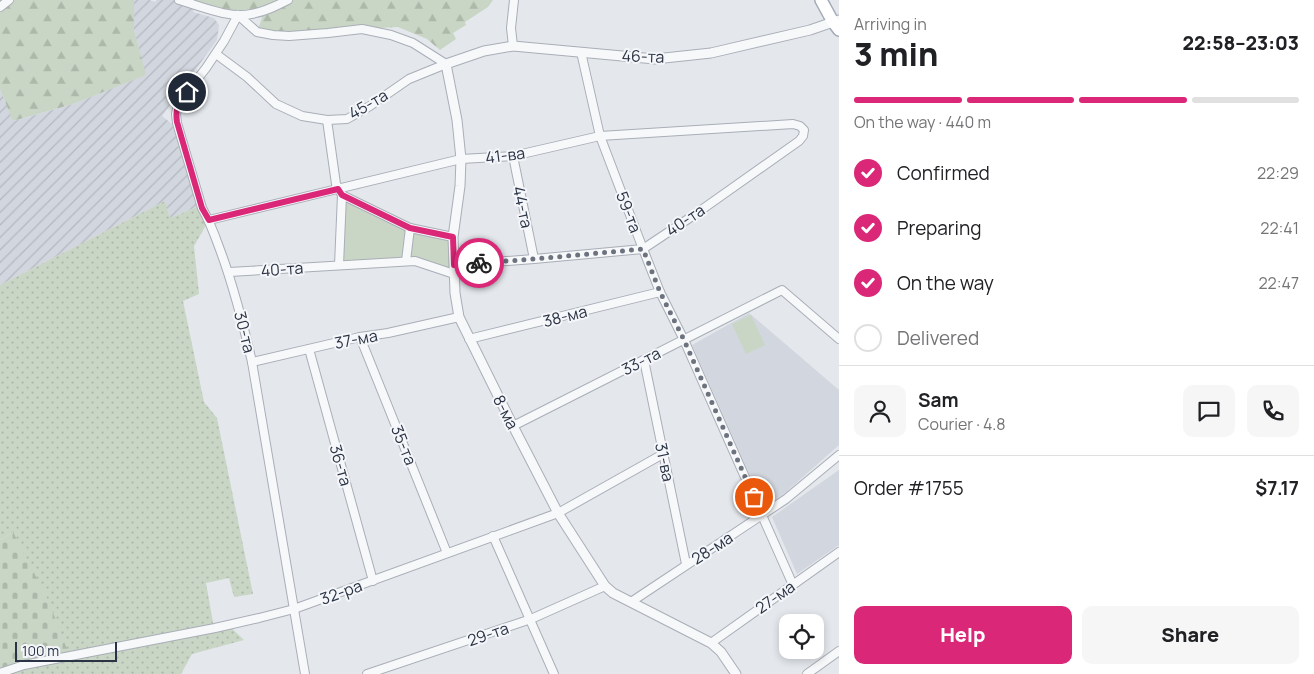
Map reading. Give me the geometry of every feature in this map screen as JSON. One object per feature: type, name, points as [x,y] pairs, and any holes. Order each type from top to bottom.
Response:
[{"type":"main road","points":[[821,0],[837,24]]},
{"type":"street","points":[[0,7],[9,0]]},
{"type":"street","points":[[179,0],[238,16],[265,11],[288,0]]},
{"type":"street","points":[[513,46],[511,28],[514,0]]},
{"type":"street","points":[[238,16],[257,32],[273,35],[289,36],[362,29],[391,35],[413,43],[446,64]]},
{"type":"street","name":"30-та","points":[[238,16],[216,54],[178,104],[176,114],[202,208],[209,220],[229,272],[242,316],[252,362],[306,674]]},
{"type":"street","name":"46-та","points":[[446,64],[484,51],[513,46],[655,59],[711,53],[837,24]]},
{"type":"street","name":"59-та","points":[[581,52],[600,136],[660,292],[684,340],[793,585]]},
{"type":"street","name":"45-та","points":[[216,54],[247,77],[276,104],[302,116],[327,120],[347,118],[370,106],[409,79],[446,64]]},
{"type":"street","name":"8-ма","points":[[446,64],[457,120],[461,159],[460,186],[453,237],[455,293],[459,317],[558,513],[605,586],[613,593],[711,643],[721,652],[736,674]]},
{"type":"street","points":[[327,120],[336,184],[340,192],[339,265]]},
{"type":"street","name":"41-ва","points":[[209,220],[340,192],[461,159],[513,156],[600,136],[793,124],[800,126],[804,130]]},
{"type":"street","name":"40-та","points":[[229,272],[415,261],[454,270],[534,259],[643,249],[799,141],[803,136],[804,130]]},
{"type":"street","name":"44-та","points":[[513,156],[534,259]]},
{"type":"street","points":[[340,192],[410,228],[453,237]]},
{"type":"street","points":[[406,262],[410,228]]},
{"type":"street","name":"33-та","points":[[513,426],[782,290],[839,339]]},
{"type":"street","name":"38-ма","points":[[470,339],[660,292]]},
{"type":"street","name":"37-ма","points":[[252,362],[459,317]]},
{"type":"street","name":"35-та","points":[[360,337],[447,553]]},
{"type":"street","name":"36-та","points":[[309,349],[374,581]]},
{"type":"street","name":"31-ва","points":[[644,360],[686,564]]},
{"type":"street","name":"32-ра","points":[[0,673],[24,665],[236,624],[294,609],[558,513],[663,454]]},
{"type":"street","name":"28-ма","points":[[631,602],[789,497],[839,455]]},
{"type":"street","points":[[493,536],[554,674]]},
{"type":"street","name":"27-ма","points":[[711,643],[839,552]]},
{"type":"street","name":"29-та","points":[[367,674],[531,619],[605,586]]},
{"type":"street","points":[[807,674],[839,652]]},
{"type":"shaded area","points":[[134,0],[156,2],[156,0],[196,0],[193,12],[214,18],[219,25],[217,40],[162,116],[172,124],[197,207],[170,218],[165,201],[0,285],[0,89],[14,121],[73,104],[145,75],[134,30]]},
{"type":"shaded area","points":[[749,313],[839,390],[839,445],[785,493],[764,507],[692,345]]},
{"type":"shaded area","points":[[839,470],[839,545],[797,574],[772,517]]},
{"type":"green space","points":[[0,0],[134,0],[134,30],[146,75],[73,104],[13,121],[0,89]]},
{"type":"green space","points":[[196,0],[493,0],[488,7],[465,22],[466,25],[453,33],[456,39],[440,50],[427,39],[398,27],[328,33],[257,32],[264,12],[251,15],[195,5]]},
{"type":"green space","points":[[342,195],[410,228],[453,237],[454,274],[427,264],[339,265]]},
{"type":"green space","points":[[165,201],[170,218],[197,207],[209,220],[194,246],[199,294],[183,301],[204,402],[217,418],[253,594],[234,597],[229,578],[206,583],[214,628],[228,625],[244,640],[192,654],[181,674],[0,674],[13,532],[0,540],[0,285]]},
{"type":"green space","points":[[751,315],[765,345],[746,354],[732,324]]},
{"type":"green space","points":[[13,532],[48,600],[70,657],[0,673],[0,540]]},
{"type":"way so far","points":[[479,263],[643,249],[660,292],[684,340],[754,497]]},
{"type":"route","points":[[187,92],[178,104],[177,122],[202,208],[209,220],[338,189],[342,195],[410,228],[453,237],[454,265],[479,263]]}]
